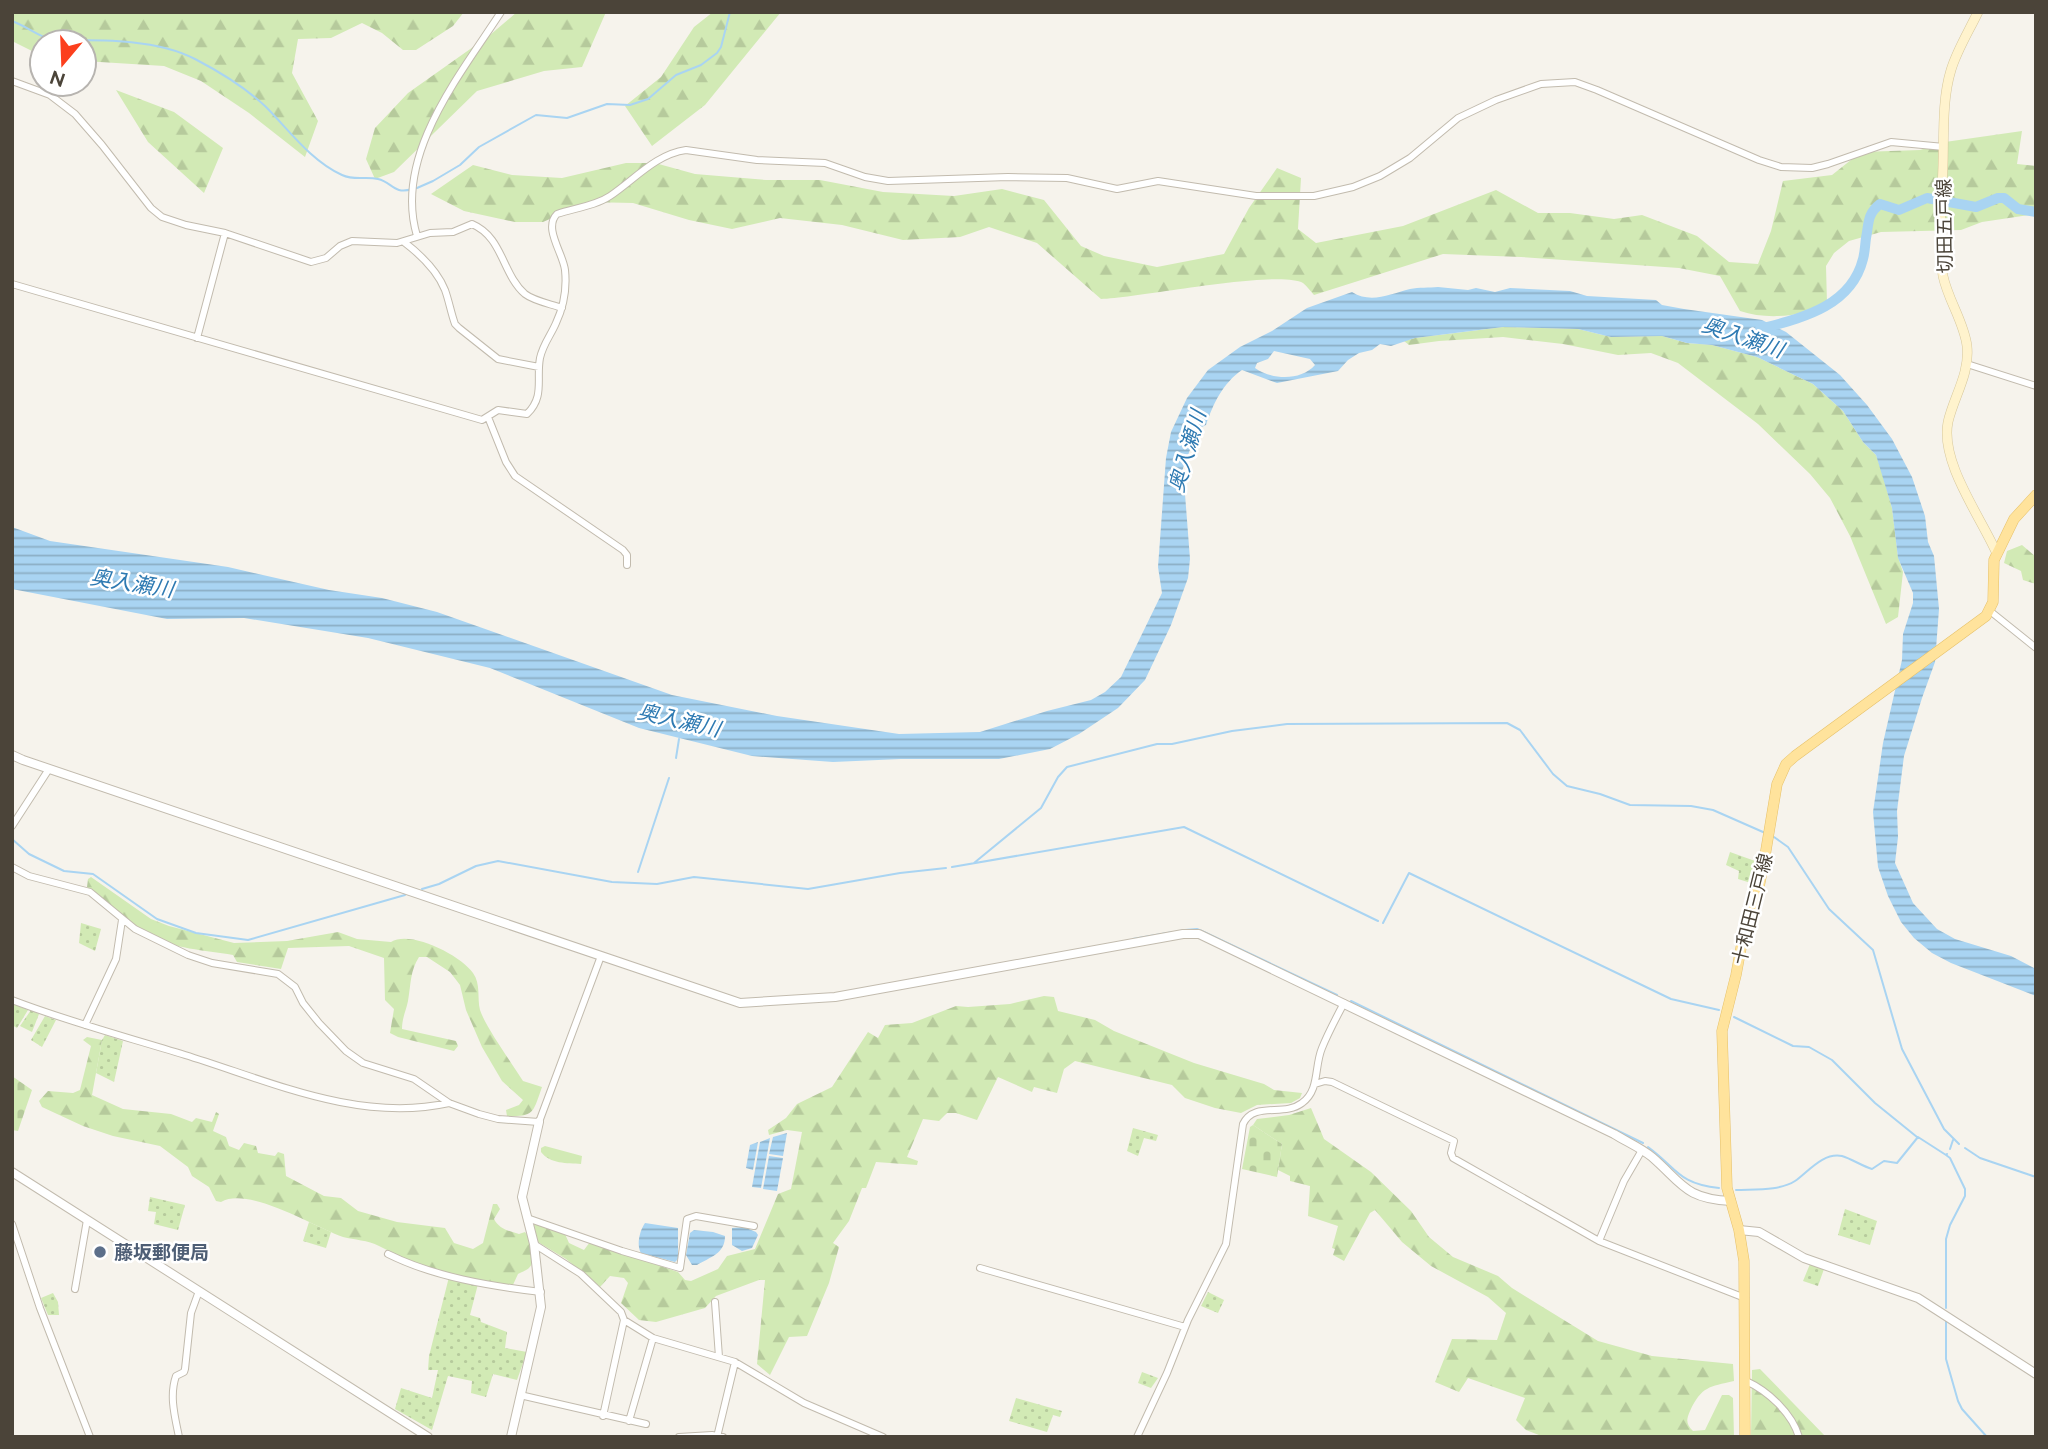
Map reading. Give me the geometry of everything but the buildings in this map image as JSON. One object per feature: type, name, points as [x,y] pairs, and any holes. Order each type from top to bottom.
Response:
[{"type":"main road","name":"切田五戸線","points":[[1978,12],[1950,72],[1946,97],[1941,232],[1943,276],[1966,339],[1967,364],[1948,423],[1947,446],[1957,475],[1997,554]]},
{"type":"main road","points":[[1990,611],[1994,594],[1994,560],[2014,519],[2036,495]]},
{"type":"main road","name":"十和田三戸線","points":[[1745,1437],[1744,1261],[1739,1230],[1727,1188],[1722,1031],[1746,921],[1759,887],[1777,784],[1788,762],[1990,611]]},
{"type":"street","points":[[417,236],[411,203],[428,132],[457,78],[501,12]]},
{"type":"street","points":[[12,81],[50,94],[75,114],[141,197],[162,217],[225,233],[311,262],[326,258],[340,246],[352,241],[404,242],[417,236],[453,232],[472,224],[482,228],[495,243],[519,287],[527,296],[562,308]]},
{"type":"street","points":[[12,284],[478,420],[502,410],[527,414],[535,407],[543,346],[562,308],[566,279],[565,266],[551,223],[553,218],[557,214],[595,204],[609,197],[661,158],[686,150],[757,160],[825,163],[864,177],[888,181],[994,177],[1067,178],[1117,189],[1157,181],[1256,196],[1314,196],[1353,187],[1380,176],[1410,158],[1458,118],[1474,109],[1541,84],[1562,82],[1575,82],[1597,90],[1753,158],[1781,167],[1812,168],[1891,142],[1944,147]]},
{"type":"street","points":[[197,338],[225,233]]},
{"type":"street","points":[[404,242],[421,255],[438,277],[455,324],[459,328],[498,359],[539,367]]},
{"type":"street","points":[[1967,364],[2036,386]]},
{"type":"street","points":[[488,416],[506,462],[515,476],[623,550],[627,555],[627,565]]},
{"type":"street","points":[[1990,611],[2036,649]]},
{"type":"street","points":[[12,755],[745,1003],[835,997],[1193,933],[1210,938],[1642,1150],[1684,1189],[1707,1198],[1731,1201]]},
{"type":"street","points":[[12,826],[48,769]]},
{"type":"street","points":[[12,867],[29,876],[90,892],[122,920],[150,939],[202,960],[278,974],[295,987],[310,1013],[355,1059],[414,1079],[449,1103],[498,1119],[539,1122]]},
{"type":"street","points":[[85,1025],[116,959],[122,920]]},
{"type":"street","points":[[511,1437],[541,1307],[534,1244],[522,1193],[539,1122],[601,956]]},
{"type":"street","points":[[12,1000],[85,1025],[346,1104],[401,1109],[449,1103]]},
{"type":"street","points":[[1137,1437],[1167,1373],[1185,1326],[1226,1244],[1240,1134],[1247,1116],[1260,1111],[1291,1110],[1305,1101],[1315,1084],[1322,1046],[1344,1003]]},
{"type":"street","points":[[1315,1084],[1332,1082],[1454,1141],[1451,1153],[1453,1158],[1599,1241],[1745,1298]]},
{"type":"street","points":[[1599,1241],[1624,1181],[1642,1150]]},
{"type":"street","points":[[12,1172],[428,1437]]},
{"type":"street","points":[[527,1218],[680,1268],[687,1219],[696,1216],[754,1226]]},
{"type":"street","points":[[75,1289],[87,1220]]},
{"type":"street","points":[[12,1224],[40,1308],[90,1437]]},
{"type":"street","points":[[1739,1230],[1759,1232],[1804,1258],[1929,1303],[2036,1374]]},
{"type":"street","points":[[534,1244],[580,1274],[621,1312],[624,1320],[603,1416]]},
{"type":"street","points":[[388,1254],[421,1268],[494,1285],[541,1292]]},
{"type":"street","points":[[981,1268],[1185,1326]]},
{"type":"street","points":[[179,1437],[173,1407],[173,1384],[176,1376],[186,1368],[191,1313],[199,1291]]},
{"type":"street","points":[[716,1302],[719,1357]]},
{"type":"street","points":[[624,1320],[653,1338],[735,1362],[804,1403],[883,1437]]},
{"type":"street","points":[[629,1421],[653,1338]]},
{"type":"street","points":[[679,1437],[719,1436],[735,1362]]},
{"type":"street","points":[[1746,1381],[1754,1384],[1778,1404],[1792,1422],[1799,1437]]},
{"type":"street","points":[[520,1395],[646,1424]]},
{"type":"green space","points":[[12,12],[464,12],[453,26],[416,50],[403,50],[382,33],[362,23],[331,38],[298,39],[292,73],[318,121],[305,157],[249,113],[201,81],[164,66],[98,62],[98,28],[28,28],[28,49],[12,41]]},
{"type":"green space","points":[[517,12],[606,12],[582,67],[544,71],[477,91],[394,172],[375,179],[366,159],[375,128],[408,93],[490,35]]},
{"type":"green space","points":[[713,12],[781,12],[705,105],[652,146],[625,106],[661,77],[694,27]]},
{"type":"green space","points":[[116,90],[174,112],[223,148],[204,193],[148,142]]},
{"type":"green space","points":[[2022,131],[2017,164],[2036,166],[2036,214],[1982,222],[1961,230],[1881,232],[1849,241],[1834,253],[1826,266],[1827,304],[1784,316],[1761,316],[1740,311],[1720,276],[1679,268],[1443,254],[1314,295],[1303,283],[1267,279],[1101,299],[1037,243],[989,227],[960,237],[903,240],[842,225],[780,218],[732,229],[689,220],[633,203],[588,202],[543,222],[515,222],[464,211],[431,194],[473,165],[512,175],[562,178],[626,163],[655,163],[695,174],[766,180],[820,180],[883,192],[954,196],[1002,189],[1044,200],[1081,246],[1104,256],[1157,267],[1224,254],[1249,208],[1277,168],[1301,178],[1298,229],[1316,243],[1403,226],[1496,190],[1538,213],[1570,213],[1614,219],[1642,215],[1697,236],[1729,262],[1758,264],[1771,231],[1783,181],[1832,175],[1861,152],[1920,150],[1945,142]]},
{"type":"green space","points":[[1503,327],[1578,329],[1611,337],[1662,336],[1687,343],[1712,345],[1757,357],[1813,384],[1843,411],[1863,442],[1876,455],[1892,508],[1898,557],[1903,572],[1898,617],[1886,624],[1850,536],[1830,498],[1810,474],[1758,424],[1678,363],[1651,353],[1618,355],[1563,344],[1503,337],[1409,345],[1404,341]]},
{"type":"green space","points":[[2022,545],[2036,557],[2036,584],[2023,580],[2021,571],[2004,563],[2007,551]]},
{"type":"green space","points":[[1730,852],[1755,861],[1751,883],[1738,879],[1739,871],[1726,865]]},
{"type":"green space","points":[[91,877],[151,919],[234,943],[287,941],[338,932],[357,939],[391,942],[410,939],[447,952],[473,973],[483,1017],[523,1081],[542,1087],[532,1111],[523,1115],[507,1116],[506,1110],[519,1105],[523,1100],[502,1081],[482,1047],[466,1010],[460,985],[450,972],[427,957],[419,957],[414,967],[402,1029],[456,1041],[458,1046],[454,1051],[390,1033],[394,1009],[385,1000],[384,958],[349,946],[288,948],[281,969],[237,962],[233,955],[168,943],[132,925],[87,887]]},
{"type":"green space","points":[[81,923],[101,929],[95,951],[79,943]]},
{"type":"green space","points":[[1044,996],[1054,997],[1058,1011],[1095,1020],[1114,1031],[1194,1063],[1264,1084],[1274,1090],[1302,1093],[1300,1098],[1291,1103],[1257,1105],[1241,1113],[1185,1098],[1172,1085],[1075,1061],[1064,1069],[1057,1093],[1034,1087],[1032,1092],[998,1077],[977,1120],[956,1113],[947,1113],[939,1121],[923,1119],[907,1157],[918,1161],[917,1165],[876,1162],[849,1221],[833,1243],[839,1247],[829,1283],[807,1336],[789,1337],[770,1375],[757,1364],[765,1280],[716,1296],[705,1308],[656,1322],[639,1320],[621,1303],[628,1283],[624,1278],[610,1276],[600,1287],[566,1259],[538,1242],[533,1222],[565,1234],[569,1243],[584,1250],[590,1242],[678,1272],[685,1280],[691,1281],[718,1269],[727,1256],[755,1249],[778,1194],[791,1189],[802,1132],[787,1130],[769,1135],[768,1130],[786,1118],[797,1104],[832,1087],[868,1032],[878,1038],[885,1025],[912,1023],[956,1006],[1010,1004]]},
{"type":"green space","points":[[14,1004],[28,1010],[17,1028],[12,1025]]},
{"type":"green space","points":[[31,1010],[39,1014],[32,1032],[20,1026]]},
{"type":"green space","points":[[45,1016],[56,1020],[42,1047],[31,1040]]},
{"type":"green space","points":[[105,1035],[123,1041],[114,1082],[96,1073]]},
{"type":"green space","points":[[87,1037],[102,1040],[92,1095],[123,1109],[171,1114],[192,1122],[196,1118],[212,1122],[216,1112],[219,1114],[213,1131],[226,1137],[229,1146],[239,1150],[244,1143],[256,1146],[258,1153],[275,1156],[278,1152],[284,1154],[286,1176],[324,1196],[341,1198],[358,1211],[397,1222],[445,1228],[454,1243],[473,1249],[483,1243],[493,1204],[497,1204],[500,1209],[494,1219],[499,1225],[519,1234],[525,1232],[527,1235],[532,1250],[531,1264],[528,1269],[518,1274],[512,1287],[417,1265],[375,1244],[343,1237],[264,1203],[233,1198],[216,1201],[209,1187],[192,1176],[188,1167],[160,1146],[113,1136],[42,1107],[39,1101],[48,1091],[73,1093],[80,1090],[91,1046],[83,1040]]},
{"type":"green space","points":[[12,1076],[32,1090],[18,1131],[12,1130]]},
{"type":"green space","points":[[1311,1108],[1324,1139],[1371,1172],[1411,1211],[1429,1237],[1453,1257],[1498,1276],[1512,1288],[1598,1341],[1652,1356],[1733,1364],[1734,1381],[1703,1392],[1690,1411],[1687,1422],[1693,1431],[1705,1430],[1722,1395],[1729,1395],[1733,1398],[1734,1437],[1544,1437],[1526,1430],[1516,1420],[1525,1398],[1468,1378],[1459,1392],[1435,1382],[1452,1339],[1497,1340],[1506,1313],[1488,1297],[1431,1266],[1402,1242],[1375,1210],[1370,1213],[1344,1261],[1333,1255],[1335,1249],[1332,1248],[1338,1226],[1308,1216],[1310,1186],[1290,1181],[1290,1176],[1278,1170],[1282,1144],[1253,1125],[1257,1119],[1289,1115]]},
{"type":"green space","points":[[1253,1125],[1282,1144],[1277,1177],[1242,1169],[1250,1127]]},
{"type":"green space","points":[[1133,1128],[1158,1135],[1156,1141],[1144,1138],[1138,1156],[1127,1151]]},
{"type":"green space","points":[[545,1146],[582,1156],[581,1164],[549,1159],[541,1152],[541,1148]]},
{"type":"green space","points":[[150,1197],[185,1205],[178,1230],[154,1224],[156,1212],[148,1211]]},
{"type":"green space","points":[[1845,1209],[1877,1221],[1870,1245],[1838,1235]]},
{"type":"green space","points":[[309,1222],[331,1232],[326,1248],[303,1241]]},
{"type":"green space","points":[[1810,1264],[1824,1269],[1818,1286],[1803,1281]]},
{"type":"green space","points":[[449,1277],[478,1284],[470,1315],[507,1332],[505,1348],[527,1352],[517,1380],[493,1374],[486,1397],[471,1393],[472,1381],[448,1376],[432,1430],[395,1409],[401,1388],[432,1398],[438,1370],[428,1370],[429,1356]]},
{"type":"green space","points":[[1208,1292],[1224,1300],[1218,1313],[1201,1306]]},
{"type":"green space","points":[[53,1293],[58,1302],[59,1315],[48,1315],[41,1298]]},
{"type":"green space","points":[[1760,1369],[1826,1437],[1751,1437],[1752,1370]]},
{"type":"green space","points":[[1142,1372],[1158,1378],[1151,1388],[1138,1383]]},
{"type":"green space","points":[[1016,1398],[1062,1411],[1060,1417],[1053,1415],[1047,1432],[1009,1421]]},
{"type":"water","name":"奥入瀬川","points":[[1413,288],[1468,290],[1476,288],[1495,292],[1510,288],[1570,291],[1587,296],[1656,300],[1662,305],[1762,320],[1786,332],[1840,375],[1867,405],[1892,439],[1912,477],[1934,556],[1939,609],[1935,662],[1904,756],[1897,811],[1895,863],[1913,903],[1937,929],[1955,939],[2011,956],[2036,969],[2036,996],[1932,953],[1914,938],[1901,922],[1878,867],[1873,812],[1883,743],[1902,660],[1903,634],[1913,603],[1913,593],[1898,558],[1892,508],[1876,455],[1863,442],[1843,411],[1813,384],[1757,357],[1712,345],[1687,343],[1662,336],[1611,337],[1578,329],[1503,327],[1415,338],[1391,346],[1380,344],[1348,360],[1338,371],[1277,383],[1242,370],[1229,381],[1220,394],[1206,425],[1198,429],[1183,468],[1190,559],[1188,578],[1171,625],[1145,680],[1118,708],[1079,734],[1050,749],[999,759],[833,762],[752,756],[639,728],[490,668],[368,638],[244,618],[167,619],[12,589],[12,527],[50,541],[228,567],[329,590],[382,598],[437,612],[672,695],[777,716],[899,734],[980,732],[1091,700],[1105,692],[1121,677],[1162,593],[1158,567],[1166,458],[1171,432],[1187,398],[1208,370],[1240,347],[1272,331],[1307,308],[1352,292],[1373,298]],"holes":[[[1274,351],[1310,359],[1315,365],[1294,376],[1278,377],[1255,368],[1257,363],[1268,359]]]},
{"type":"water","points":[[787,1133],[783,1156],[769,1154],[773,1137]]},
{"type":"water","points":[[770,1138],[761,1188],[752,1187],[760,1142]]},
{"type":"water","points":[[758,1142],[753,1170],[746,1168],[750,1145]]},
{"type":"water","points":[[769,1156],[783,1158],[777,1191],[763,1189]]},
{"type":"water","points":[[645,1223],[678,1228],[678,1259],[675,1262],[641,1253],[639,1238]]},
{"type":"water","points":[[744,1227],[758,1235],[752,1248],[742,1251],[732,1245],[732,1228]]},
{"type":"water","points":[[694,1230],[725,1236],[720,1251],[697,1265],[692,1265],[686,1255],[690,1233]]},
{"type":"waterway","points":[[417,188],[460,165],[479,147],[536,115],[567,118],[607,104],[630,105],[648,99],[676,75],[701,65],[717,53],[730,12]]},
{"type":"waterway","points":[[12,21],[52,40],[125,42],[179,52],[214,69],[250,93],[310,153],[331,169],[351,178],[378,179],[397,189],[412,189]]},
{"type":"waterway","name":"奥入瀬川","points":[[1760,329],[1807,315],[1822,308],[1848,289],[1863,259],[1871,215],[1880,204],[1899,210],[1927,198],[1976,207],[2004,198],[2018,209],[2036,212]]},
{"type":"waterway","points":[[974,863],[1041,808],[1058,777],[1067,767],[1157,744],[1172,744],[1232,731],[1287,724],[1507,723],[1520,730],[1553,774],[1567,786],[1630,805],[1691,806],[1713,810],[1763,832]]},
{"type":"waterway","name":"奥入瀬川","points":[[676,758],[679,739]]},
{"type":"waterway","points":[[638,872],[669,778]]},
{"type":"waterway","points":[[952,867],[1184,827],[1378,921]]},
{"type":"waterway","points":[[1774,837],[1788,847],[1829,909],[1873,950],[1902,1049],[1944,1129],[1959,1144]]},
{"type":"waterway","points":[[12,839],[29,854],[64,871],[93,874],[157,919],[196,933],[248,940],[405,895]]},
{"type":"waterway","points":[[422,889],[476,866],[498,861],[612,882],[657,884],[694,877],[808,889],[946,868]]},
{"type":"waterway","points":[[1383,923],[1409,873],[1671,999],[1719,1010]]},
{"type":"waterway","points":[[1185,930],[1197,929],[1337,995]]},
{"type":"waterway","points":[[1133,939],[1173,932]]},
{"type":"waterway","points":[[1351,1001],[1643,1143]]},
{"type":"waterway","points":[[1734,1017],[1793,1046],[1809,1047],[1832,1060],[1875,1103],[1917,1137]]},
{"type":"waterway","points":[[1736,1190],[1767,1189],[1789,1184],[1828,1157],[1846,1157],[1872,1169],[1884,1161],[1897,1163],[1918,1137],[1946,1155]]},
{"type":"waterway","points":[[1950,1149],[1953,1140]]},
{"type":"waterway","points":[[1648,1147],[1686,1179],[1719,1188]]},
{"type":"waterway","points":[[1965,1148],[1980,1158],[2036,1177]]},
{"type":"waterway","points":[[1946,1308],[1946,1239],[1965,1196],[1965,1189],[1947,1154]]},
{"type":"waterway","points":[[1946,1320],[1946,1359],[1958,1401],[1987,1437]]},
{"type":"place","name":"藤坂郵便局","points":[[100,1252]]}]
